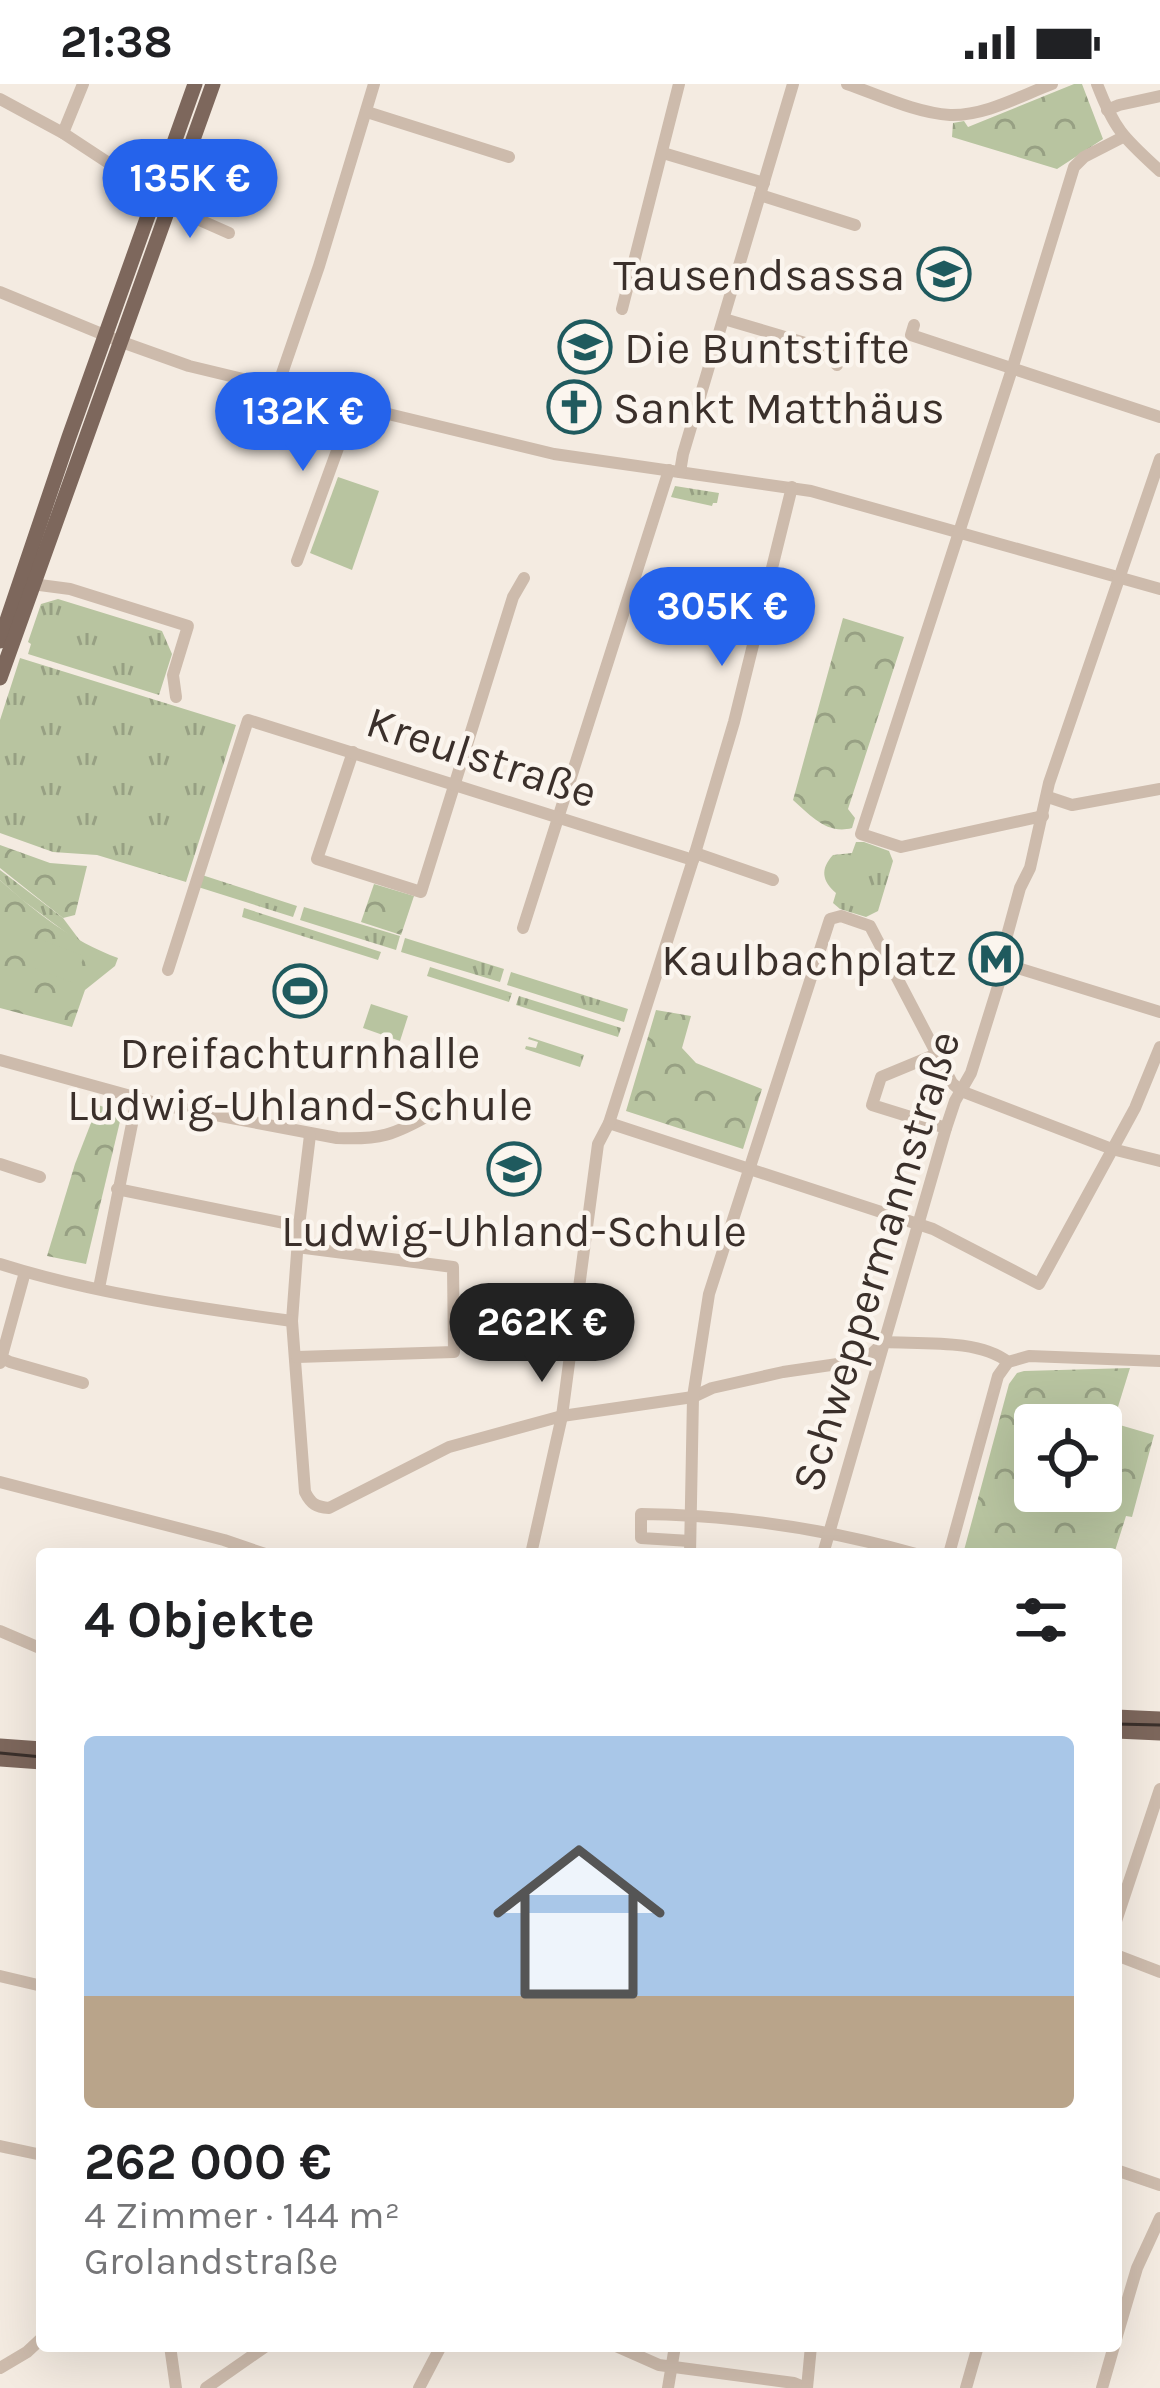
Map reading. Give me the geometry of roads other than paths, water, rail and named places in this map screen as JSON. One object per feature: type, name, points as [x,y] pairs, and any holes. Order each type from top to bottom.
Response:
[{"type":"main road","points":[[0,678],[195,84]]},
{"type":"main road","points":[[0,641],[112,338],[213,84]]},
{"type":"main road","points":[[1122,1717],[1160,1719]]},
{"type":"main road","points":[[1122,1731],[1160,1733]]},
{"type":"main road","points":[[0,1746],[36,1751]]},
{"type":"main road","points":[[0,1760],[36,1753]]},
{"type":"street","points":[[63,133],[83,84]]},
{"type":"street","points":[[277,388],[320,266],[374,84]]},
{"type":"street","points":[[622,309],[679,84]]},
{"type":"street","points":[[523,928],[724,319],[793,84]]},
{"type":"street","points":[[847,84],[946,114],[985,109],[1052,84]]},
{"type":"street","points":[[1097,84],[1123,137],[1160,171]]},
{"type":"street","points":[[1107,110],[1160,96]]},
{"type":"street","points":[[0,99],[157,191]]},
{"type":"street","points":[[368,112],[509,157]]},
{"type":"street","points":[[1043,816],[901,847],[861,834],[1074,166],[1123,137]]},
{"type":"street","points":[[663,153],[855,225]]},
{"type":"street","points":[[168,206],[229,233]]},
{"type":"street","points":[[0,292],[172,361],[277,388],[554,454],[792,487],[1160,590]]},
{"type":"street","points":[[724,319],[822,348],[837,365]]},
{"type":"street","points":[[914,325],[911,335],[1160,417]]},
{"type":"street","points":[[298,560],[354,404]]},
{"type":"street","name":"Schweppermannstraße","points":[[825,1548],[946,1128],[971,1072],[1006,964],[1004,950],[1049,783],[1160,459]]},
{"type":"street","points":[[532,1548],[562,1416],[598,1144],[609,1123],[694,856],[737,709],[792,487]]},
{"type":"street","points":[[353,752],[317,859],[421,892],[513,597],[524,578]]},
{"type":"street","points":[[32,584],[70,590],[188,626],[173,675],[176,697]]},
{"type":"street","name":"Kreulstraße","points":[[168,970],[248,720],[773,880]]},
{"type":"street","points":[[1048,797],[1072,806],[1160,789]]},
{"type":"street","points":[[892,1548],[829,1532],[692,1514],[641,1514],[641,1538],[690,1547],[692,1514],[693,1397],[709,1294],[830,919],[841,916],[870,926],[952,1083],[961,1091],[1112,1149],[1160,1161]]},
{"type":"street","points":[[1006,964],[1160,1012]]},
{"type":"street","points":[[609,1123],[933,1229],[1039,1284],[1135,1108],[1160,1047]]},
{"type":"street","points":[[939,1053],[881,1077],[872,1105],[946,1128]]},
{"type":"street","points":[[0,1060],[137,1099],[310,1135],[382,1137],[431,1114]]},
{"type":"street","points":[[99,1288],[137,1099]]},
{"type":"street","points":[[310,1135],[292,1321],[304,1492],[319,1508],[329,1508],[448,1448],[562,1416],[693,1397],[783,1372],[865,1360],[884,1342],[981,1348],[1008,1362]]},
{"type":"street","points":[[0,1164],[40,1177]]},
{"type":"street","points":[[117,1190],[298,1226]]},
{"type":"street","points":[[297,1247],[452,1267],[454,1352],[297,1357]]},
{"type":"street","points":[[0,1264],[99,1288],[292,1321]]},
{"type":"street","points":[[25,1272],[0,1359],[83,1383]]},
{"type":"street","points":[[952,1548],[996,1383],[1008,1362],[1029,1356],[1160,1361]]},
{"type":"street","points":[[0,1482],[247,1548]]},
{"type":"street","points":[[0,1631],[36,1646]]},
{"type":"street","points":[[1122,1903],[1160,1789]]},
{"type":"street","points":[[1122,1957],[1160,1972]]},
{"type":"street","points":[[0,1976],[36,1985]]},
{"type":"street","points":[[0,2146],[36,2155]]},
{"type":"street","points":[[1122,2172],[1160,2185]]},
{"type":"street","points":[[1122,2319],[1160,2218]]},
{"type":"street","points":[[0,2368],[36,2344]]},
{"type":"street","points":[[171,2352],[176,2388]]},
{"type":"street","points":[[206,2388],[257,2352]]},
{"type":"street","points":[[419,2388],[438,2352]]},
{"type":"street","points":[[628,2352],[671,2367],[806,2388],[811,2352]]},
{"type":"street","points":[[668,2388],[674,2352]]},
{"type":"street","points":[[965,2388],[977,2352]]},
{"type":"street","points":[[1102,2388],[1112,2352]]},
{"type":"tram line","points":[[1122,1724],[1160,1725]]},
{"type":"tram line","points":[[0,1753],[36,1756]]},
{"type":"place","name":"Tausendsassa","points":[[944,274]]},
{"type":"place","name":"Die Buntstifte","points":[[585,347]]},
{"type":"place","name":"Sankt Matthäus","points":[[574,407]]},
{"type":"place","name":"Kaulbachplatz","points":[[996,959]]},
{"type":"place","name":"Dreifachturnhalle Ludwig-Uhland-Schule","points":[[300,991]]},
{"type":"place","name":"Ludwig-Uhland-Schule","points":[[514,1169]]}]
